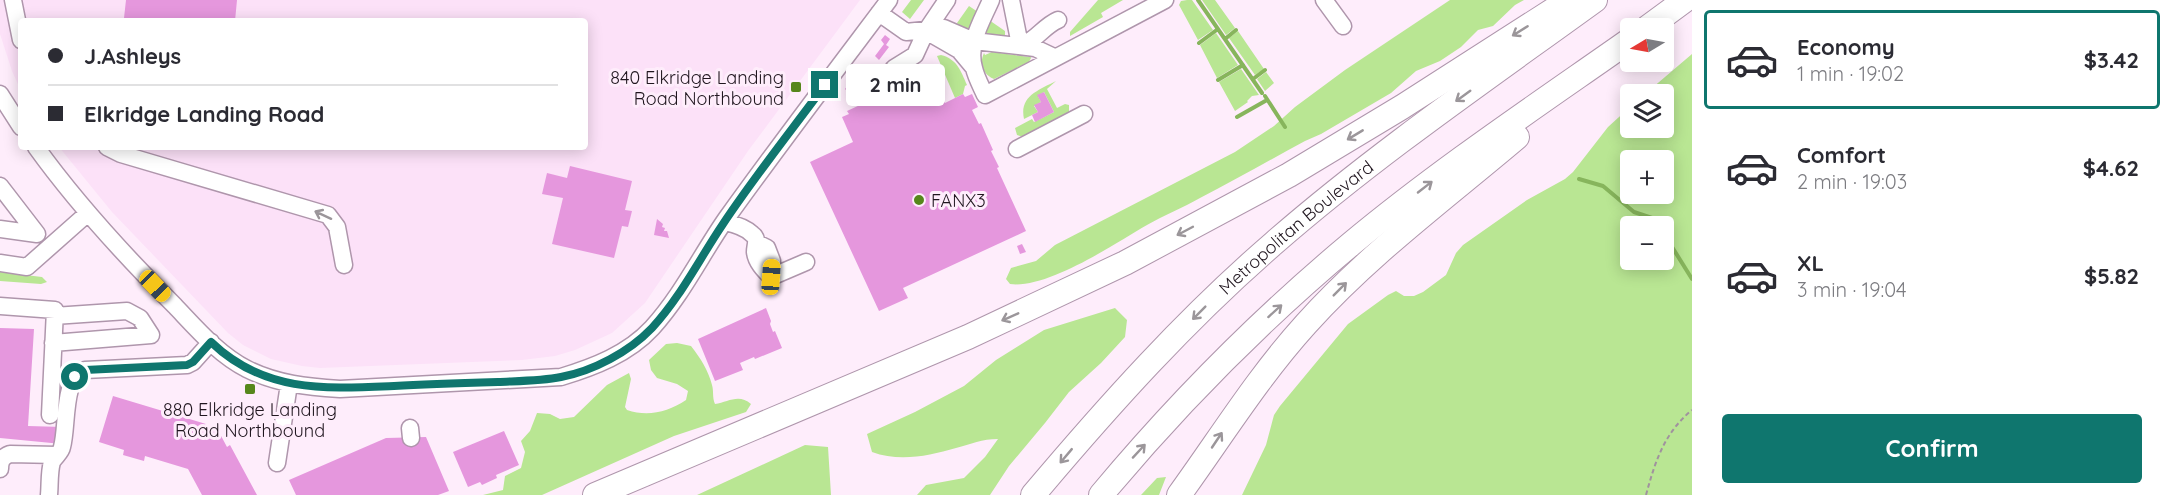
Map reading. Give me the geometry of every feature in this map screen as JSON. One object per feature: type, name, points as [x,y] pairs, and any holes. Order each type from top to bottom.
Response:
[{"type":"highway","points":[[595,495],[968,337],[1125,263],[1289,175],[1402,107],[1569,0]]},
{"type":"highway","name":"Metropolitan Boulevard","points":[[1033,495],[1158,353],[1272,244],[1364,168],[1595,0]]},
{"type":"highway","points":[[1661,18],[1685,0]]},
{"type":"highway","points":[[1101,495],[1196,388],[1234,350],[1352,243],[1457,162],[1620,48]]},
{"type":"highway","points":[[1181,493],[1243,401],[1305,324],[1343,285],[1416,220],[1620,49]]},
{"type":"street","points":[[13,0],[18,25]]},
{"type":"street","points":[[894,68],[915,55],[926,31],[947,0]]},
{"type":"street","points":[[974,68],[974,40],[978,25],[991,0]]},
{"type":"street","points":[[1011,0],[1020,41],[1023,45]]},
{"type":"street","points":[[926,31],[959,50],[974,68],[985,95],[1165,0]]},
{"type":"street","points":[[1324,0],[1343,26]]},
{"type":"street","points":[[38,150],[88,213],[155,286],[223,353],[246,369],[290,384],[340,389],[561,377],[593,367],[625,351],[651,329],[675,298],[725,222],[884,7],[906,32],[944,28],[974,40],[1023,45],[1054,57]]},
{"type":"street","points":[[1023,45],[1032,41],[1050,24],[1058,20],[1051,37],[1051,50],[1054,57]]},
{"type":"street","points":[[0,94],[18,122]]},
{"type":"street","points":[[1017,149],[1084,114]]},
{"type":"street","points":[[113,150],[328,215],[337,227],[344,265]]},
{"type":"street","points":[[0,186],[37,234],[50,247]]},
{"type":"street","points":[[0,263],[27,267],[88,213]]},
{"type":"street","points":[[725,222],[754,234],[757,243],[755,253],[761,267],[771,277],[806,262]]},
{"type":"street","points":[[0,229],[37,234]]},
{"type":"street","points":[[0,306],[55,310],[50,415]]},
{"type":"street","points":[[53,343],[152,335],[140,318],[127,311],[54,316]]},
{"type":"street","points":[[52,372],[78,373],[85,370],[187,365],[193,362],[211,342]]},
{"type":"street","points":[[49,495],[52,462],[62,450],[70,390],[78,373]]},
{"type":"street","points":[[277,463],[290,384]]},
{"type":"street","points":[[0,469],[0,462],[4,456],[10,454],[57,455]]},
{"type":"path","points":[[1646,495],[1657,457],[1680,420],[1692,410]]},
{"type":"shaded area","points":[[0,0],[860,0],[748,151],[645,303],[612,333],[575,350],[555,356],[522,360],[320,368],[271,359],[243,345],[228,333],[112,212],[61,150],[588,150],[588,18],[18,18],[18,84],[0,34]]},
{"type":"green space","points":[[911,0],[924,0],[910,19],[902,12]]},
{"type":"green space","points":[[1098,0],[1123,0],[1101,13],[1103,17],[1070,36],[1070,32]]},
{"type":"green space","points":[[1192,0],[1213,30],[1198,40],[1179,5],[1181,1]]},
{"type":"green space","points":[[1202,0],[1215,0],[1235,28],[1226,35]]},
{"type":"green space","points":[[1450,0],[1524,0],[1515,5],[1493,26],[1478,30],[1461,47],[1440,61],[1416,71],[1391,93],[1321,134],[1194,202],[1153,221],[1080,264],[1043,280],[1025,284],[1010,284],[1006,279],[1011,268],[1036,261],[1055,245],[1235,152],[1274,126],[1295,107],[1345,70]]},
{"type":"green space","points":[[969,6],[978,12],[969,30],[958,26],[957,23]]},
{"type":"green space","points":[[989,20],[1005,31],[1005,35],[985,33]]},
{"type":"green space","points":[[1238,31],[1264,69],[1255,75],[1229,38]]},
{"type":"green space","points":[[1216,33],[1238,65],[1217,78],[1200,45]]},
{"type":"green space","points":[[992,52],[1029,57],[1030,55],[1031,58],[1029,62],[994,79],[987,75],[982,65],[984,53],[985,55]]},
{"type":"green space","points":[[1692,54],[1692,495],[1242,495],[1266,445],[1274,415],[1348,324],[1396,291],[1404,296],[1414,296],[1446,275],[1456,253],[1463,245],[1527,200],[1565,179],[1608,127],[1620,116],[1620,138],[1674,138],[1674,84],[1657,84],[1674,72],[1674,69]]},
{"type":"green space","points":[[941,55],[955,63],[967,85],[963,94],[955,98],[937,56]]},
{"type":"green space","points":[[1241,69],[1259,95],[1252,96],[1248,102],[1235,111],[1219,82]]},
{"type":"green space","points":[[1266,72],[1274,83],[1265,91],[1257,79]]},
{"type":"green space","points":[[1056,81],[1047,89],[1057,108],[1065,104],[1069,105],[1069,112],[1023,137],[1017,135],[1015,128],[1032,119],[1034,122],[1054,112],[1044,92],[1038,96],[1041,102],[1034,106],[1038,112],[1024,119],[1023,111],[1027,99]]},
{"type":"green space","points":[[0,272],[42,277],[47,282],[41,284],[0,281]]},
{"type":"green space","points":[[1115,308],[1127,320],[1125,337],[1069,392],[1009,466],[990,495],[917,495],[926,485],[964,478],[985,457],[998,439],[914,457],[893,457],[872,452],[867,434],[964,386],[996,360],[1044,330]]},
{"type":"green space","points":[[677,343],[691,346],[701,360],[713,388],[715,404],[742,399],[751,404],[746,412],[674,436],[542,495],[483,495],[503,490],[505,476],[521,468],[525,452],[521,441],[530,431],[537,413],[550,414],[560,419],[574,417],[607,385],[629,373],[631,379],[625,407],[627,410],[643,413],[658,412],[672,408],[686,400],[688,391],[677,384],[657,378],[651,370],[649,360],[666,344]]},
{"type":"green space","points":[[805,445],[828,447],[831,495],[697,495]]},
{"type":"green space","points":[[1166,477],[1159,495],[1141,495],[1157,478]]},
{"type":"building","points":[[126,0],[237,0],[235,18],[124,18]]},
{"type":"building","points":[[885,35],[890,39],[886,45],[889,47],[879,60],[875,56],[884,44],[881,40]]},
{"type":"building","points":[[856,74],[858,76],[847,91],[845,89]]},
{"type":"building","name":"FANX3","points":[[903,85],[912,104],[939,91],[945,103],[963,94],[965,97],[972,94],[978,107],[972,110],[979,124],[981,123],[993,150],[991,151],[999,167],[997,168],[1026,231],[903,288],[908,298],[879,311],[810,162],[853,142],[842,117],[849,114],[847,111]]},
{"type":"building","points":[[1044,92],[1054,112],[1035,122],[1032,115],[1038,112],[1034,105],[1041,102],[1037,95]]},
{"type":"building","points":[[570,166],[632,181],[625,210],[632,211],[628,227],[622,226],[614,258],[552,244],[563,198],[542,194],[547,173],[567,178]]},
{"type":"building","points":[[657,219],[663,224],[662,227],[665,228],[664,231],[667,231],[669,238],[654,235]]},
{"type":"building","points":[[1022,244],[1026,252],[1020,254],[1017,246]]},
{"type":"building","points":[[766,308],[773,332],[775,331],[782,348],[740,363],[743,370],[715,381],[698,339]]},
{"type":"building","points":[[0,328],[34,329],[28,426],[63,427],[62,444],[0,438]]},
{"type":"building","points":[[113,396],[206,424],[205,427],[219,432],[227,447],[230,445],[257,495],[202,495],[188,469],[145,456],[144,461],[123,455],[124,450],[99,442]]},
{"type":"building","points":[[504,431],[519,465],[496,475],[497,478],[482,485],[480,482],[468,487],[453,452]]},
{"type":"building","points":[[426,437],[449,491],[438,495],[296,495],[289,480],[386,438]]},
{"type":"waterway","points":[[1198,0],[1262,93]]},
{"type":"waterway","points":[[1199,43],[1218,29]]},
{"type":"waterway","points":[[1225,39],[1236,30]]},
{"type":"waterway","points":[[1218,80],[1243,65]]},
{"type":"waterway","points":[[1253,79],[1265,70]]},
{"type":"waterway","points":[[1265,96],[1285,127]]},
{"type":"waterway","points":[[1237,117],[1267,100]]},
{"type":"waterway","points":[[1579,179],[1603,186],[1634,212],[1646,216]]},
{"type":"waterway","points":[[1674,250],[1692,279]]},
{"type":"place","name":"840 Elkridge Landing Road Northbound","points":[[796,87]]},
{"type":"place","name":"FANX3","points":[[919,200]]},
{"type":"place","name":"880 Elkridge Landing Road Northbound","points":[[250,389]]},
{"type":"route","points":[[75,377],[85,370],[187,365],[193,362],[211,342],[246,369],[279,382],[304,387],[340,389],[522,380],[561,377],[593,367],[625,351],[651,329],[675,298],[725,222],[825,85]]}]
